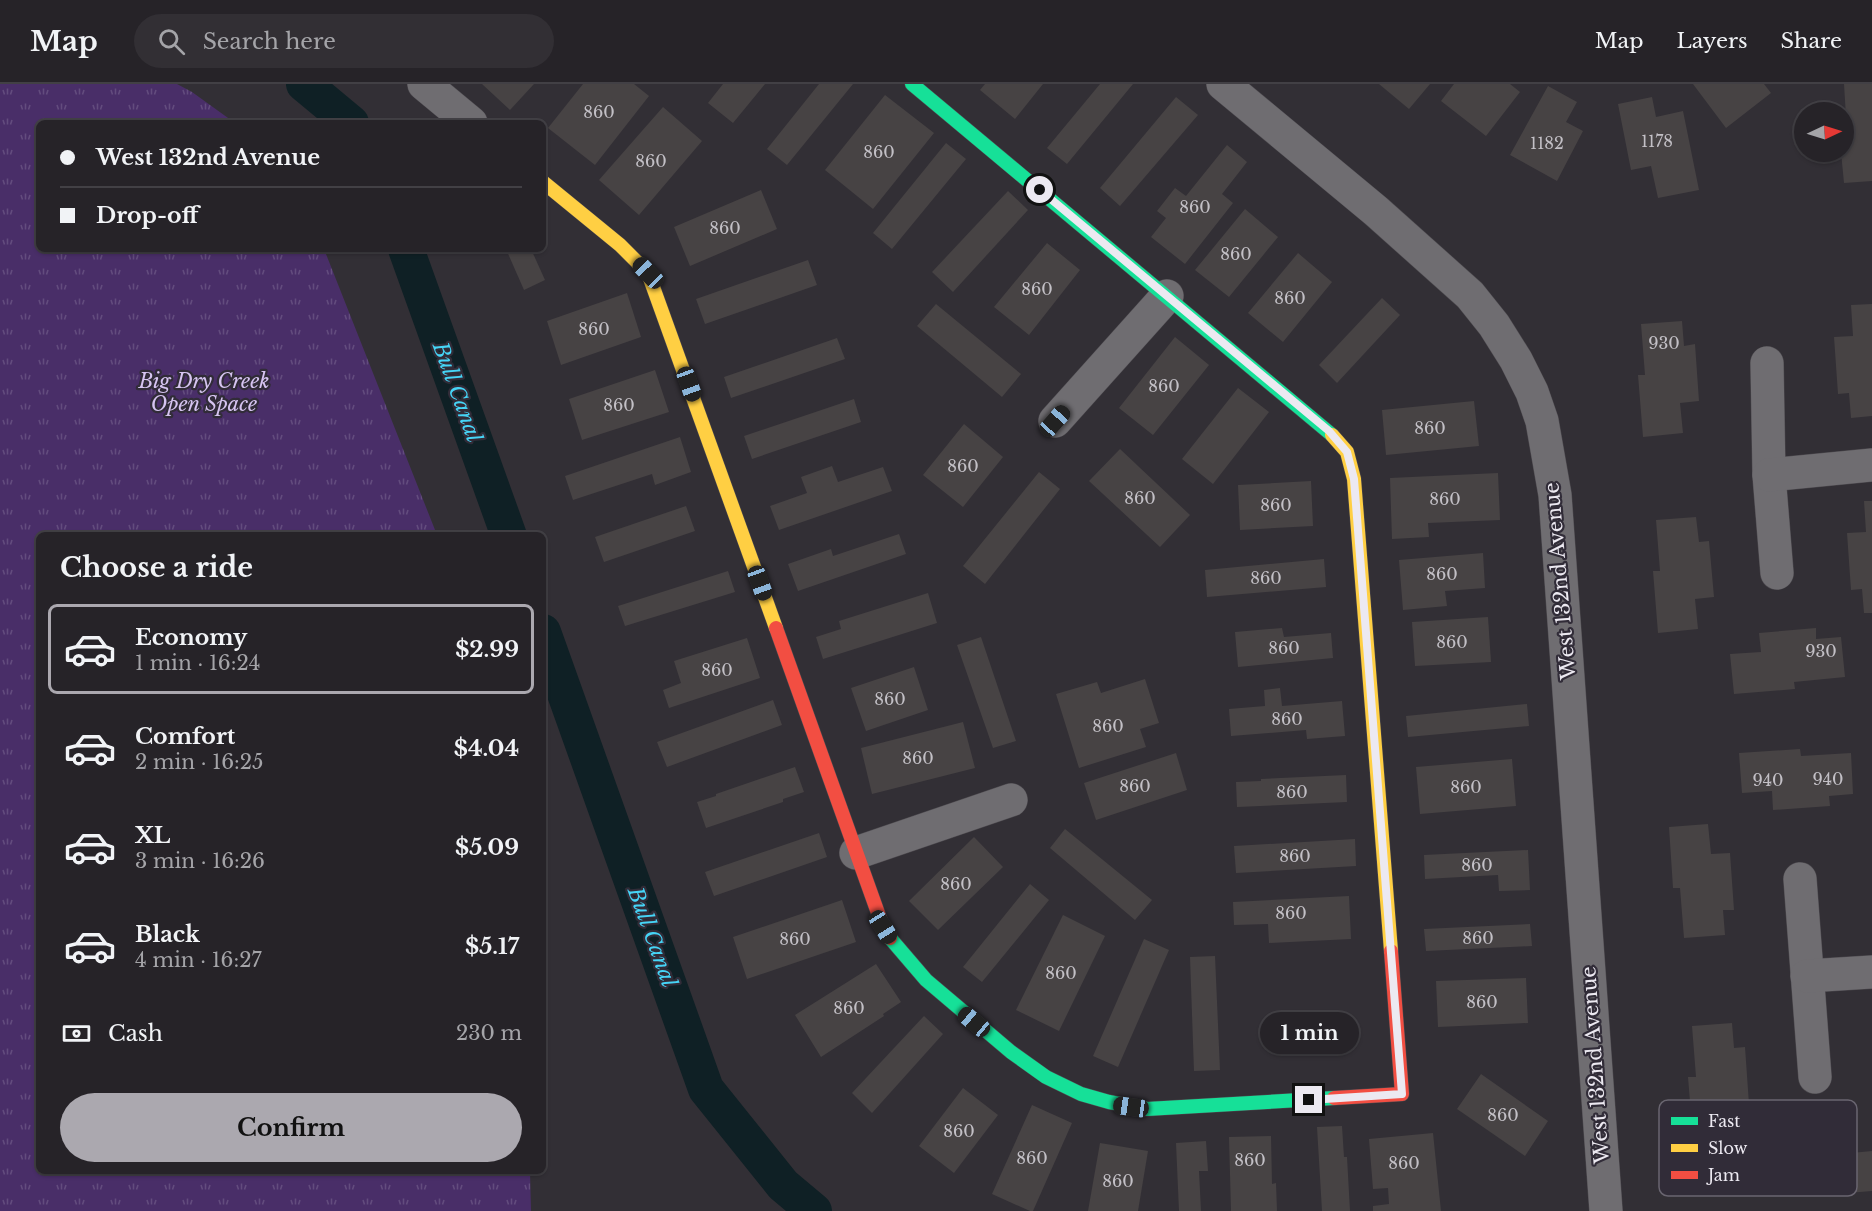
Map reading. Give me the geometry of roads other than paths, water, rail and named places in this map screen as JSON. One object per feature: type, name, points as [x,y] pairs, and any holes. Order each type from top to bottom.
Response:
[{"type":"street","points":[[424,84],[467,120]]},
{"type":"street","points":[[546,184],[620,245],[648,273],[883,927],[896,948],[925,981],[1007,1050],[1043,1075],[1069,1090],[1114,1104],[1147,1109],[1402,1094],[1354,479],[1347,452],[1329,431],[912,84]]},
{"type":"street","name":"West 132nd Avenue","points":[[1223,84],[1376,211],[1470,295],[1494,325],[1516,360],[1532,392],[1542,421],[1555,495],[1606,1211]]},
{"type":"street","points":[[1055,421],[1167,296]]},
{"type":"street","points":[[1767,363],[1768,475],[1777,573]]},
{"type":"street","points":[[1768,475],[1872,465]]},
{"type":"street","points":[[856,854],[1011,800]]},
{"type":"street","points":[[1800,879],[1815,1077]]},
{"type":"street","points":[[1807,976],[1872,972]]},
{"type":"waterway","name":"Bull Canal","points":[[304,84],[347,120]]},
{"type":"waterway","name":"Bull Canal","points":[[407,252],[508,532]]},
{"type":"waterway","name":"Bull Canal","points":[[546,640],[706,1089],[783,1185],[814,1211]]},
{"type":"park label","name":"Big Dry Creek Open Space","points":[[204,392]]}]
